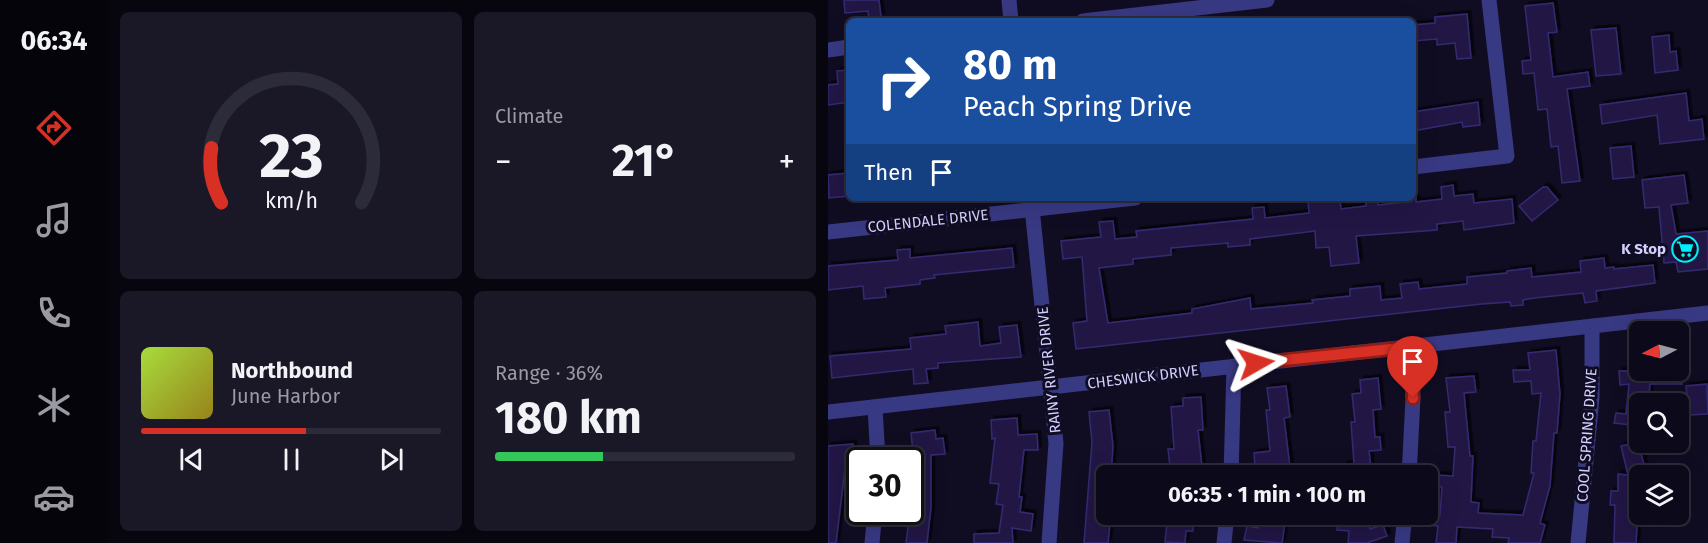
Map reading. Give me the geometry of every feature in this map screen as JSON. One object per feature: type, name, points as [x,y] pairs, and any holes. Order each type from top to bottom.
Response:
[{"type":"street","points":[[1009,0],[1011,18]]},
{"type":"street","points":[[1109,18],[1267,0]]},
{"type":"street","points":[[1416,167],[1507,156],[1489,0]]},
{"type":"street","points":[[828,50],[846,47]]},
{"type":"street","name":"COLENDALE DRIVE","points":[[828,232],[1032,204],[1083,201]]},
{"type":"street","name":"RAINY RIVER DRIVE","points":[[1032,204],[1056,443],[1049,543]]},
{"type":"street","name":"CHESWICK DRIVE","points":[[828,412],[1708,313]]},
{"type":"street","name":"COOL SPRING DRIVE","points":[[1578,543],[1592,398],[1592,326]]},
{"type":"street","points":[[1410,465],[1413,398],[1411,347]]},
{"type":"street","points":[[1231,465],[1234,366]]},
{"type":"street","points":[[875,406],[877,447]]},
{"type":"street","points":[[872,543],[874,525]]},
{"type":"street","points":[[1224,543],[1226,525]]},
{"type":"street","points":[[1402,543],[1404,525]]},
{"type":"building","points":[[844,0],[879,0],[881,17],[869,18],[868,11],[845,13]]},
{"type":"building","points":[[1553,3],[1557,32],[1548,33],[1553,77],[1588,72],[1590,86],[1567,89],[1580,181],[1562,183],[1558,146],[1551,147],[1547,109],[1538,110],[1534,73],[1523,74],[1522,61],[1531,60],[1525,6]]},
{"type":"building","points":[[1467,14],[1471,58],[1457,59],[1455,43],[1437,45],[1437,39],[1416,41],[1416,25],[1435,23],[1435,17]]},
{"type":"building","points":[[1616,28],[1621,74],[1596,76],[1591,30]]},
{"type":"building","points":[[1669,35],[1670,52],[1676,51],[1678,70],[1655,73],[1652,37]]},
{"type":"building","points":[[846,70],[846,102],[828,105],[828,85],[838,84],[837,71]]},
{"type":"building","points":[[1686,93],[1689,121],[1702,119],[1704,139],[1660,144],[1657,115],[1602,124],[1600,105]]},
{"type":"building","points":[[1478,102],[1480,125],[1463,127],[1462,122],[1416,130],[1416,112]]},
{"type":"building","points":[[1631,146],[1634,177],[1613,179],[1610,148]]},
{"type":"building","points":[[846,173],[846,196],[829,198],[828,175]]},
{"type":"building","points":[[1684,175],[1688,203],[1671,205],[1676,234],[1708,231],[1708,269],[1678,272],[1676,262],[1664,263],[1659,207],[1645,208],[1642,180]]},
{"type":"building","points":[[1453,185],[1454,196],[1473,194],[1474,203],[1512,199],[1514,223],[1464,230],[1463,221],[1437,224],[1437,230],[1356,236],[1359,263],[1331,266],[1329,247],[1316,248],[1315,231],[1250,239],[1250,245],[1228,247],[1228,243],[1171,248],[1171,255],[1133,259],[1133,264],[1099,268],[1108,323],[1192,313],[1192,309],[1250,298],[1251,309],[1313,303],[1312,300],[1350,296],[1350,289],[1380,286],[1381,300],[1402,298],[1400,284],[1418,282],[1419,289],[1467,284],[1467,277],[1531,268],[1532,277],[1581,272],[1580,261],[1604,258],[1605,268],[1653,265],[1655,283],[1596,291],[1597,301],[1585,303],[1583,293],[1523,300],[1523,305],[1511,306],[1510,302],[1482,304],[1076,349],[1073,323],[1087,321],[1082,257],[1063,259],[1061,241],[1101,237],[1099,222],[1113,221],[1115,239],[1137,237],[1136,231],[1253,219],[1252,208],[1264,207],[1265,218],[1309,213],[1308,201],[1340,201],[1341,209],[1366,206],[1366,201],[1377,201],[1378,205],[1442,199],[1441,187]]},
{"type":"building","points":[[1543,187],[1547,187],[1558,200],[1532,221],[1519,206]]},
{"type":"building","points":[[1012,248],[1014,267],[934,275],[935,278],[920,280],[920,284],[885,288],[886,297],[864,299],[863,286],[828,290],[828,266],[898,260],[897,250],[910,249],[910,258]]},
{"type":"building","points":[[978,322],[980,346],[1001,343],[999,327],[1017,325],[1021,357],[938,363],[938,368],[926,369],[928,383],[914,384],[913,369],[832,378],[830,356],[911,349],[910,338],[946,334],[945,326]]},
{"type":"building","points":[[1556,350],[1560,394],[1550,486],[1540,523],[1545,525],[1540,543],[1508,543],[1509,538],[1492,537],[1493,529],[1457,527],[1456,543],[1436,543],[1438,526],[1427,525],[1438,525],[1442,487],[1438,486],[1438,475],[1453,476],[1455,447],[1448,447],[1445,412],[1450,412],[1446,378],[1474,376],[1476,392],[1464,393],[1470,456],[1473,456],[1471,502],[1479,503],[1478,513],[1523,515],[1534,473],[1531,473],[1533,441],[1536,441],[1541,393],[1532,394],[1531,381],[1514,382],[1513,370],[1530,370],[1528,353]]},
{"type":"building","points":[[1619,371],[1629,371],[1629,381],[1682,381],[1682,384],[1650,384],[1649,393],[1629,393],[1629,425],[1614,423],[1616,413],[1626,414],[1629,384],[1620,385]]},
{"type":"building","points":[[1378,378],[1381,409],[1373,410],[1375,437],[1380,437],[1381,450],[1369,451],[1371,465],[1343,465],[1354,464],[1351,422],[1355,422],[1352,394],[1361,393],[1360,380]]},
{"type":"building","points":[[1707,384],[1708,414],[1689,415],[1689,393],[1687,393],[1686,386]]},
{"type":"building","points":[[1286,386],[1290,417],[1284,418],[1290,465],[1255,465],[1254,453],[1270,451],[1266,410],[1270,410],[1267,388]]},
{"type":"building","points":[[1201,397],[1203,430],[1198,430],[1202,465],[1170,465],[1168,449],[1174,449],[1171,407],[1183,406],[1183,398]]},
{"type":"building","points":[[1109,410],[1113,446],[1112,465],[1096,465],[1096,525],[1110,525],[1108,543],[1084,543],[1092,442],[1089,412]]},
{"type":"building","points":[[1017,418],[1018,435],[1037,434],[1038,450],[1024,450],[1019,497],[1022,497],[1020,512],[1033,514],[1031,531],[1012,528],[1013,543],[974,543],[974,534],[999,533],[1003,505],[996,504],[999,484],[990,483],[995,438],[992,439],[991,420]]},
{"type":"building","points":[[935,430],[936,439],[943,438],[945,454],[931,455],[931,508],[927,543],[906,543],[908,525],[924,525],[924,447],[912,447],[911,433]]},
{"type":"building","points":[[853,444],[853,447],[846,447],[846,469],[836,543],[828,543],[828,446]]},
{"type":"building","points":[[1629,444],[1629,453],[1641,453],[1644,465],[1629,465],[1629,525],[1637,525],[1636,543],[1614,543],[1615,505],[1610,505],[1611,491],[1618,491],[1618,474],[1628,475],[1621,446]]},
{"type":"building","points":[[1167,525],[1194,525],[1193,531],[1186,531],[1185,543],[1165,542]]},
{"type":"building","points":[[1259,525],[1285,525],[1282,543],[1244,540],[1247,526],[1258,528]]},
{"type":"building","points":[[1338,525],[1370,525],[1370,529],[1383,525],[1387,536],[1367,543],[1348,543],[1349,531],[1337,530]]},
{"type":"place","name":"K Stop","points":[[1685,249]]},
{"type":"route","points":[[1256,363],[1411,347],[1413,398]]}]
